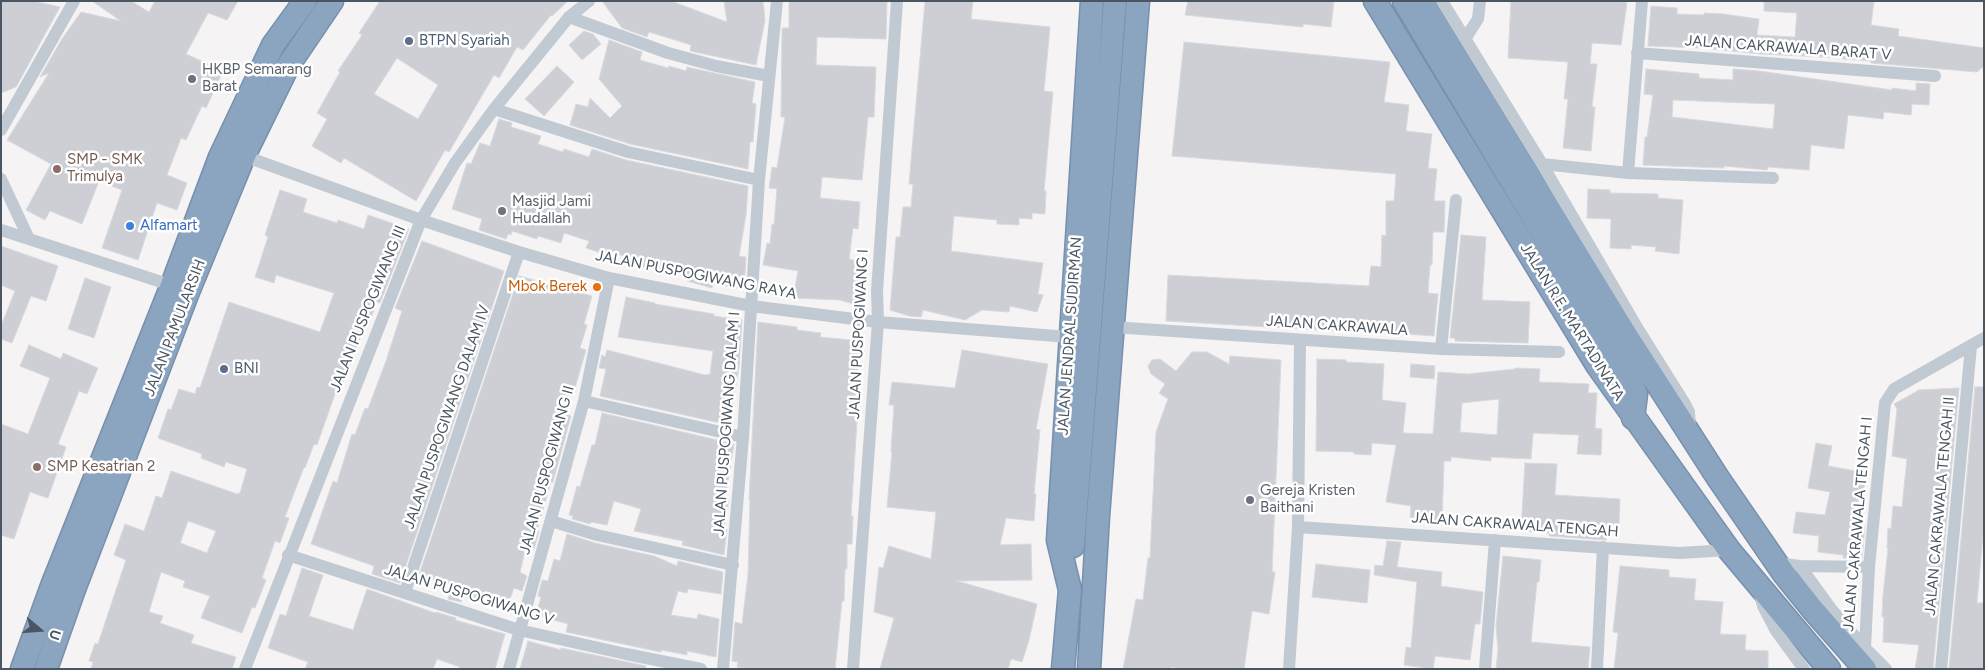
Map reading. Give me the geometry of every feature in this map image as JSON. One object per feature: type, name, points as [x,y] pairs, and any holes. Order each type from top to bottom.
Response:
[{"type":"highway","name":"JALAN PAMULARSIH","points":[[46,669],[180,288],[220,156],[273,45],[305,1]]},
{"type":"highway","name":"JALAN PAMULARSIH","points":[[22,669],[52,586],[180,288],[288,66],[332,1]]},
{"type":"highway","name":"JALAN JENDRAL SUDIRMAN","points":[[1063,669],[1070,590],[1058,540],[1069,337],[1092,1]]},
{"type":"highway","points":[[1070,590],[1115,1]]},
{"type":"highway","points":[[1089,669],[1098,516],[1138,1]]},
{"type":"highway","name":"JALAN R.E. MARTADINATA","points":[[1375,1],[1597,365],[1729,550],[1828,669]]},
{"type":"highway","points":[[1404,1],[1631,381],[1636,394],[1633,418]]},
{"type":"highway","points":[[1422,1],[1624,332],[1776,563],[1812,610],[1865,658]]},
{"type":"street","name":"JALAN PUSPOGIWANG III","points":[[247,668],[288,555],[421,220],[455,163],[494,109],[569,18],[589,1]]},
{"type":"street","name":"JALAN PUSPOGIWANG DALAM I","points":[[723,669],[743,437],[759,180],[777,1]]},
{"type":"street","name":"JALAN PUSPOGIWANG I","points":[[853,669],[878,322],[877,291],[897,1]]},
{"type":"street","points":[[1442,1],[1542,164],[1638,329],[1685,404],[1689,412],[1690,434]]},
{"type":"street","points":[[1465,39],[1478,19],[1480,1]]},
{"type":"street","points":[[1628,173],[1642,1]]},
{"type":"street","points":[[1,130],[72,3]]},
{"type":"street","points":[[569,18],[668,53],[716,66],[769,76]]},
{"type":"street","name":"JALAN CAKRAWALA BARAT V","points":[[1638,53],[1935,76]]},
{"type":"street","points":[[494,109],[628,152],[759,180]]},
{"type":"street","name":"JALAN PUSPOGIWANG RAYA","points":[[244,156],[421,220],[519,252],[610,278],[751,306],[878,322],[1069,337]]},
{"type":"street","points":[[1542,164],[1628,173],[1773,178]]},
{"type":"street","points":[[1,178],[30,240]]},
{"type":"street","points":[[1441,350],[1456,200]]},
{"type":"street","points":[[1,230],[180,288]]},
{"type":"street","name":"JALAN PUSPOGIWANG DALAM IV","points":[[405,592],[519,252]]},
{"type":"street","name":"JALAN PUSPOGIWANG II","points":[[509,669],[584,401],[610,278]]},
{"type":"street","name":"JALAN CAKRAWALA","points":[[1112,327],[1441,350],[1560,352]]},
{"type":"street","points":[[1971,346],[1984,338]]},
{"type":"street","points":[[1289,669],[1298,526],[1300,340]]},
{"type":"street","name":"JALAN CAKRAWALA TENGAH I","points":[[1865,658],[1869,566],[1885,403],[1894,389],[1971,346]]},
{"type":"street","name":"JALAN CAKRAWALA TENGAH II","points":[[1941,669],[1971,346]]},
{"type":"street","points":[[584,401],[743,437]]},
{"type":"street","points":[[551,521],[597,535],[733,565]]},
{"type":"street","name":"JALAN CAKRAWALA TENGAH","points":[[1298,526],[1679,553],[1729,550]]},
{"type":"street","points":[[1485,669],[1495,540]]},
{"type":"street","points":[[1597,669],[1604,547]]},
{"type":"street","name":"JALAN PUSPOGIWANG V","points":[[288,555],[519,630],[701,669]]},
{"type":"street","points":[[1776,563],[1800,566],[1869,566]]},
{"type":"street","points":[[1800,566],[1865,658],[1886,669]]},
{"type":"street","points":[[1760,587],[1763,606],[1776,631],[1804,669]]},
{"type":"building","points":[[1,1],[33,1],[60,7],[16,87],[1,93]]},
{"type":"building","points":[[92,1],[131,1],[149,12],[155,1],[238,1],[227,20],[208,13],[186,54],[223,71],[206,108],[202,106],[186,140],[181,138],[167,175],[187,183],[177,210],[157,203],[138,260],[102,248],[122,190],[99,181],[82,224],[50,211],[45,220],[26,210],[51,164],[7,140],[49,73],[40,77],[62,39],[81,12],[121,21]]},
{"type":"building","points":[[380,1],[568,1],[551,15],[523,50],[517,47],[499,78],[494,75],[449,152],[445,150],[416,201],[344,158],[341,163],[312,146],[327,119],[317,113],[340,72],[338,71],[362,35],[359,33]],"holes":[[[397,58],[438,85],[418,119],[374,94]]]},
{"type":"building","points":[[602,1],[671,1],[727,22],[724,1],[763,1],[765,20],[756,65],[690,51],[691,45],[649,32],[647,37],[622,28]]},
{"type":"building","points":[[789,1],[887,1],[886,39],[817,37],[816,65],[876,67],[874,117],[868,117],[862,180],[822,177],[820,198],[860,202],[858,229],[853,228],[849,259],[866,264],[853,304],[840,300],[793,298],[798,271],[763,265],[767,243],[770,244],[772,224],[774,225],[777,189],[769,188],[772,167],[777,168],[785,117],[781,117],[782,28],[789,28]]},
{"type":"building","points":[[925,1],[973,1],[971,19],[1050,27],[1044,91],[1053,92],[1044,191],[1046,191],[1045,214],[1032,213],[1032,219],[1019,218],[1019,225],[997,224],[997,220],[954,216],[951,251],[1043,263],[1038,294],[1043,295],[1037,312],[1010,306],[1009,312],[982,310],[965,320],[923,310],[921,317],[909,316],[890,310],[896,237],[900,237],[903,207],[911,207],[913,184],[909,184]]},
{"type":"building","points":[[1188,1],[1334,1],[1331,27],[1303,24],[1303,27],[1185,15]]},
{"type":"building","points":[[1511,1],[1618,1],[1627,3],[1621,45],[1592,43],[1590,64],[1597,64],[1592,107],[1595,107],[1591,151],[1563,148],[1568,99],[1564,99],[1568,62],[1508,58]]},
{"type":"building","points":[[1764,1],[1874,1],[1871,25],[1899,29],[1898,36],[1984,48],[1984,66],[1977,72],[1871,63],[1871,61],[1843,58],[1648,46],[1651,6],[1677,8],[1677,14],[1723,14],[1759,19],[1757,35],[1795,37],[1797,13],[1764,11]]},
{"type":"building","points":[[584,31],[593,34],[601,44],[582,60],[569,45]]},
{"type":"building","points":[[609,40],[642,52],[640,60],[668,68],[669,66],[686,71],[687,67],[755,82],[752,103],[756,104],[753,142],[750,142],[748,169],[630,144],[570,125],[576,104],[588,107],[590,98],[610,118],[622,106],[599,79]]},
{"type":"building","points":[[1184,42],[1390,62],[1384,102],[1409,105],[1406,131],[1432,134],[1428,168],[1437,169],[1434,201],[1445,201],[1444,232],[1433,232],[1432,265],[1430,265],[1428,293],[1438,294],[1434,336],[1356,330],[1356,332],[1166,321],[1168,275],[1369,286],[1371,266],[1381,267],[1382,235],[1386,236],[1386,201],[1394,201],[1396,174],[1172,156]]},
{"type":"building","points":[[557,66],[574,82],[544,116],[525,99]]},
{"type":"building","points":[[1646,69],[1699,74],[1699,78],[1733,80],[1733,69],[1759,71],[1892,90],[1892,88],[1916,91],[1916,83],[1930,84],[1929,105],[1912,104],[1911,115],[1884,112],[1883,119],[1848,115],[1844,149],[1811,145],[1809,170],[1768,167],[1767,170],[1724,166],[1724,168],[1643,165],[1645,137],[1647,137],[1653,95],[1644,94]],"holes":[[[1673,100],[1775,104],[1773,129],[1672,117]]]},
{"type":"building","points":[[499,119],[512,123],[511,127],[541,136],[538,144],[563,152],[564,149],[589,157],[592,149],[626,160],[748,186],[746,215],[739,256],[746,257],[744,289],[713,284],[712,288],[687,281],[689,275],[659,268],[659,270],[637,266],[639,260],[609,252],[608,255],[586,248],[589,241],[564,233],[561,243],[538,236],[537,239],[512,231],[511,235],[508,234],[506,239],[479,230],[482,219],[452,209],[467,163],[471,164],[480,143],[490,146]]},
{"type":"building","points":[[1588,189],[1610,190],[1610,193],[1658,194],[1658,198],[1683,200],[1679,254],[1655,251],[1656,247],[1631,245],[1631,249],[1610,248],[1611,219],[1587,218]]},
{"type":"building","points":[[280,190],[307,199],[303,212],[337,223],[338,220],[364,229],[368,215],[409,229],[380,303],[377,302],[368,326],[365,325],[338,395],[335,394],[317,445],[314,444],[304,467],[285,517],[289,518],[280,543],[275,541],[262,578],[266,580],[255,608],[252,607],[242,633],[201,618],[210,596],[183,587],[185,581],[161,572],[149,612],[163,616],[160,623],[194,635],[191,643],[236,657],[232,669],[91,669],[93,662],[89,661],[95,643],[98,644],[126,560],[114,555],[125,524],[144,531],[156,496],[162,498],[171,471],[237,494],[240,493],[247,469],[226,462],[224,467],[201,458],[202,454],[158,438],[168,409],[171,410],[179,389],[195,394],[197,387],[200,388],[229,302],[320,332],[334,293],[276,275],[274,283],[255,277],[268,237],[265,235]],"holes":[[[188,521],[216,531],[207,553],[180,543]]]},
{"type":"building","points":[[1461,235],[1486,237],[1482,300],[1530,302],[1528,343],[1455,341],[1455,338],[1450,338]]},
{"type":"building","points":[[422,241],[504,271],[400,583],[372,574],[374,566],[311,544],[333,481],[337,483],[352,434],[355,435],[365,408],[368,409],[386,361],[402,311],[395,308]]},
{"type":"building","points":[[1,246],[58,266],[46,301],[31,296],[12,343],[1,339],[1,326],[15,291],[1,285]]},
{"type":"building","points":[[519,276],[592,296],[584,324],[587,325],[580,348],[586,350],[575,388],[571,387],[563,413],[571,416],[553,482],[551,482],[537,530],[539,531],[534,549],[526,547],[520,572],[527,576],[522,591],[514,588],[507,607],[483,598],[481,602],[463,596],[461,602],[448,599],[453,585],[419,575]]},
{"type":"building","points":[[85,278],[111,287],[94,338],[68,329]]},
{"type":"building","points":[[626,297],[714,314],[714,316],[742,320],[739,367],[729,425],[600,396],[606,369],[599,368],[602,355],[605,357],[607,350],[705,375],[710,374],[713,351],[618,337]]},
{"type":"building","points":[[758,322],[797,327],[797,330],[821,333],[820,337],[861,341],[855,398],[857,398],[855,421],[857,421],[851,516],[853,516],[852,544],[847,544],[844,601],[842,601],[835,669],[750,669],[737,667],[738,662],[732,661],[735,622],[742,624],[748,575],[749,500]]},
{"type":"building","points":[[29,345],[61,359],[63,353],[98,368],[87,394],[79,391],[58,444],[66,447],[48,498],[30,492],[14,539],[1,535],[1,424],[28,434],[50,378],[20,366]]},
{"type":"building","points":[[962,350],[1048,364],[1036,429],[1040,430],[1034,494],[1036,494],[1034,521],[1006,518],[1000,545],[1031,544],[1032,580],[957,581],[1037,604],[1029,640],[1022,662],[1011,659],[1008,669],[880,669],[894,618],[874,612],[879,567],[883,568],[889,546],[931,559],[936,512],[887,507],[894,405],[889,405],[892,382],[955,388]]},
{"type":"building","points":[[1192,352],[1207,352],[1229,364],[1230,356],[1281,360],[1272,572],[1275,572],[1269,614],[1252,611],[1244,669],[1184,669],[1171,667],[1171,669],[1123,669],[1136,599],[1143,600],[1148,558],[1150,558],[1156,432],[1168,399],[1159,393],[1165,384],[1151,374],[1148,366],[1152,360],[1160,359],[1176,371]]},
{"type":"building","points":[[1317,359],[1384,364],[1382,400],[1406,403],[1403,433],[1433,434],[1438,372],[1468,374],[1515,368],[1540,369],[1539,382],[1589,384],[1588,393],[1597,393],[1595,428],[1602,429],[1601,455],[1577,454],[1579,435],[1533,433],[1531,459],[1491,457],[1491,461],[1451,457],[1451,461],[1444,461],[1442,522],[1410,521],[1411,506],[1386,502],[1396,445],[1372,443],[1371,455],[1354,454],[1354,452],[1316,451]],"holes":[[[1499,399],[1497,435],[1460,432],[1462,403]]]},
{"type":"building","points":[[1411,364],[1435,366],[1434,379],[1410,377]]},
{"type":"building","points":[[1975,387],[1984,387],[1984,523],[1977,603],[1984,603],[1984,669],[1949,669]]},
{"type":"building","points":[[1959,388],[1933,669],[1915,669],[1919,645],[1883,642],[1884,617],[1882,617],[1888,528],[1891,529],[1893,506],[1902,507],[1907,459],[1892,456],[1897,409],[1894,404],[1919,390]]},
{"type":"building","points":[[602,413],[734,444],[725,499],[729,499],[724,529],[727,529],[724,555],[682,545],[683,541],[634,531],[641,509],[614,501],[607,525],[591,522],[590,524],[572,519],[573,516],[569,515],[577,486],[580,487],[592,445],[595,445]]},
{"type":"building","points":[[1816,443],[1832,446],[1828,466],[1867,473],[1863,492],[1860,491],[1853,525],[1865,526],[1862,559],[1843,558],[1843,555],[1818,552],[1819,536],[1793,533],[1796,512],[1825,515],[1830,492],[1808,488]]},
{"type":"building","points":[[1525,463],[1557,464],[1555,495],[1620,499],[1619,524],[1607,523],[1606,540],[1549,536],[1549,533],[1521,531]]},
{"type":"building","points":[[567,534],[595,543],[654,556],[677,566],[678,561],[723,572],[721,594],[688,589],[687,593],[678,591],[671,615],[697,619],[698,614],[719,619],[716,657],[687,651],[687,655],[661,650],[661,652],[566,632],[568,624],[536,615],[541,597],[538,596],[542,580],[548,581],[554,559],[560,561]]},
{"type":"building","points":[[1387,541],[1401,542],[1397,567],[1442,572],[1441,586],[1483,592],[1480,624],[1475,624],[1470,660],[1435,656],[1433,669],[1404,665],[1406,647],[1411,648],[1417,582],[1374,575],[1375,565],[1383,566]]},
{"type":"building","points":[[1503,556],[1541,560],[1531,642],[1590,647],[1588,669],[1496,669],[1498,650],[1496,626]]},
{"type":"building","points":[[1316,564],[1370,570],[1367,603],[1312,597]]},
{"type":"building","points":[[1620,566],[1669,570],[1669,577],[1696,579],[1694,600],[1723,602],[1720,634],[1746,635],[1745,650],[1768,651],[1768,669],[1614,669],[1618,633],[1613,632]]},
{"type":"building","points":[[302,568],[323,575],[309,616],[353,630],[367,589],[435,613],[456,618],[455,620],[505,634],[495,669],[459,669],[460,667],[437,659],[433,669],[305,669],[308,662],[268,648],[280,614],[286,616]]},
{"type":"building","points":[[528,641],[561,650],[561,648],[646,666],[645,669],[520,669]]},
{"type":"place","name":"BTPN Syariah","points":[[409,41]]},
{"type":"place","name":"HKBP Semarang Barat","points":[[192,79]]},
{"type":"place","name":"SMP - SMK Trimulya","points":[[57,169]]},
{"type":"place","name":"Masjid Jami Hudallah","points":[[502,211]]},
{"type":"place","name":"Alfamart","points":[[130,226]]},
{"type":"place","name":"Mbok Berek","points":[[597,287]]},
{"type":"place","name":"BNI","points":[[224,369]]},
{"type":"place","name":"SMP Kesatrian 2","points":[[37,467]]},
{"type":"place","name":"Gereja Kristen Baithani","points":[[1250,500]]}]
